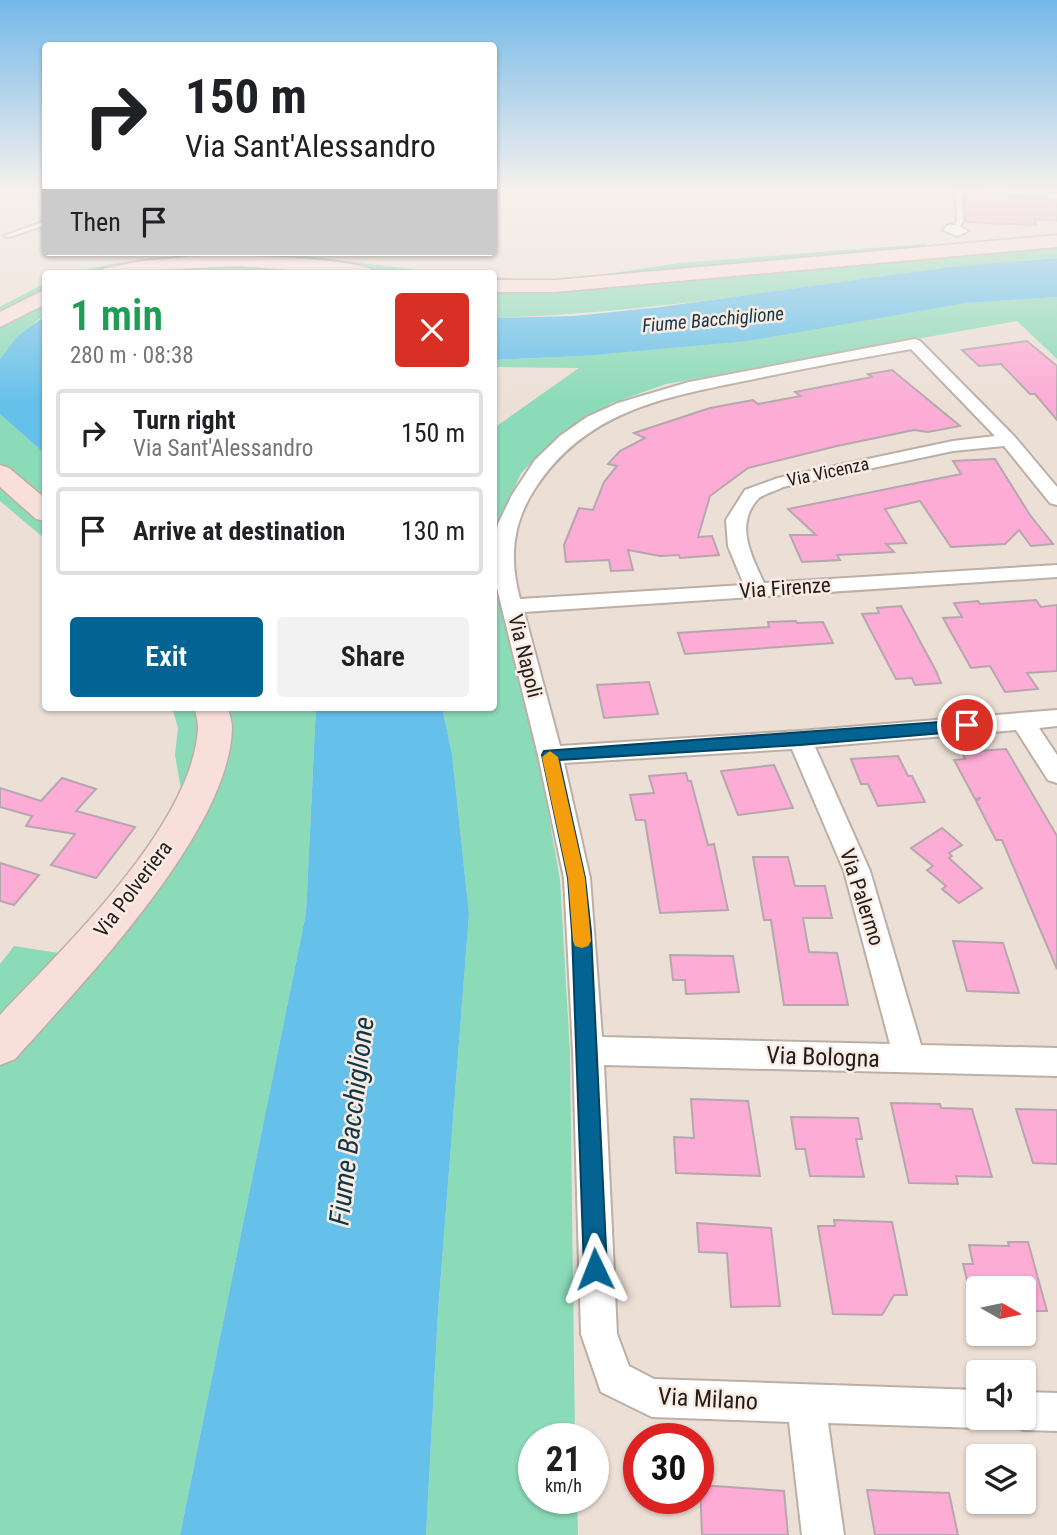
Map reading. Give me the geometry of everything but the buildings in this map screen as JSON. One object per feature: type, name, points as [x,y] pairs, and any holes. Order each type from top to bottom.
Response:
[{"type":"street","points":[[128,270],[207,261]]},
{"type":"street","points":[[299,261],[350,270]]},
{"type":"street","points":[[497,286],[555,286],[838,261]]},
{"type":"street","points":[[0,321],[42,297]]},
{"type":"street","name":"Via Napoli","points":[[614,1379],[599,1334],[588,1051],[577,878],[501,553],[505,528],[532,475],[551,452],[575,432],[618,407],[670,389],[803,362],[915,344],[1008,440],[1057,499]]},
{"type":"street","name":"Via Vicenza","points":[[757,590],[738,546],[736,520],[752,494],[778,482],[940,448],[1008,440]]},
{"type":"street","points":[[1034,469],[1057,467]]},
{"type":"street","points":[[0,473],[42,510]]},
{"type":"street","name":"Via Firenze","points":[[512,606],[1057,571]]},
{"type":"street","name":"Via Polveriera","points":[[0,1045],[80,957],[146,877],[171,839],[192,805],[210,760],[215,728],[212,711]]},
{"type":"street","points":[[550,755],[800,740],[1057,718]]},
{"type":"street","points":[[1023,721],[1057,774]]},
{"type":"street","name":"Via Palermo","points":[[800,740],[858,871],[910,1059]]},
{"type":"street","name":"Via Bologna","points":[[588,1051],[1057,1062]]},
{"type":"street","name":"Via Milano","points":[[614,1379],[652,1398],[966,1409]]},
{"type":"street","points":[[806,1403],[823,1535]]},
{"type":"street","points":[[1036,1411],[1057,1412]]},
{"type":"green space","points":[[134,261],[343,261],[416,270],[86,270]]},
{"type":"green space","points":[[711,261],[1031,261],[706,301],[497,318],[497,277],[554,282]]},
{"type":"green space","points":[[42,285],[42,318],[0,359],[0,307]]},
{"type":"green space","points":[[1057,297],[1057,359],[1017,321],[666,384],[612,403],[567,429],[521,473],[497,526],[497,426],[579,368],[497,367],[497,360],[582,356],[966,303]]},
{"type":"green space","points":[[0,414],[42,451],[42,536],[0,501]]},
{"type":"green space","points":[[497,559],[512,606],[560,880],[570,1053],[575,1423],[518,1423],[518,1514],[577,1514],[578,1535],[426,1535],[438,1312],[469,914],[452,754],[443,711],[497,711]]},
{"type":"green space","points":[[173,711],[316,711],[306,913],[180,1535],[0,1535],[0,964],[14,946],[71,955],[184,806],[175,755],[178,728]]},
{"type":"water","name":"Fiume Bacchiglione","points":[[1057,261],[1057,297],[966,303],[747,341],[582,356],[497,360],[497,318],[574,316],[661,307],[951,267]]},
{"type":"water","points":[[42,318],[42,451],[0,414],[0,359],[17,337]]},
{"type":"water","name":"Fiume Bacchiglione","points":[[316,711],[443,711],[452,754],[469,914],[438,1312],[426,1535],[180,1535],[306,913]]},
{"type":"slow traffic","points":[[550,757],[577,878],[582,941]]},
{"type":"route","points":[[595,1269],[582,932],[577,878],[550,755],[800,740],[967,725]]}]
